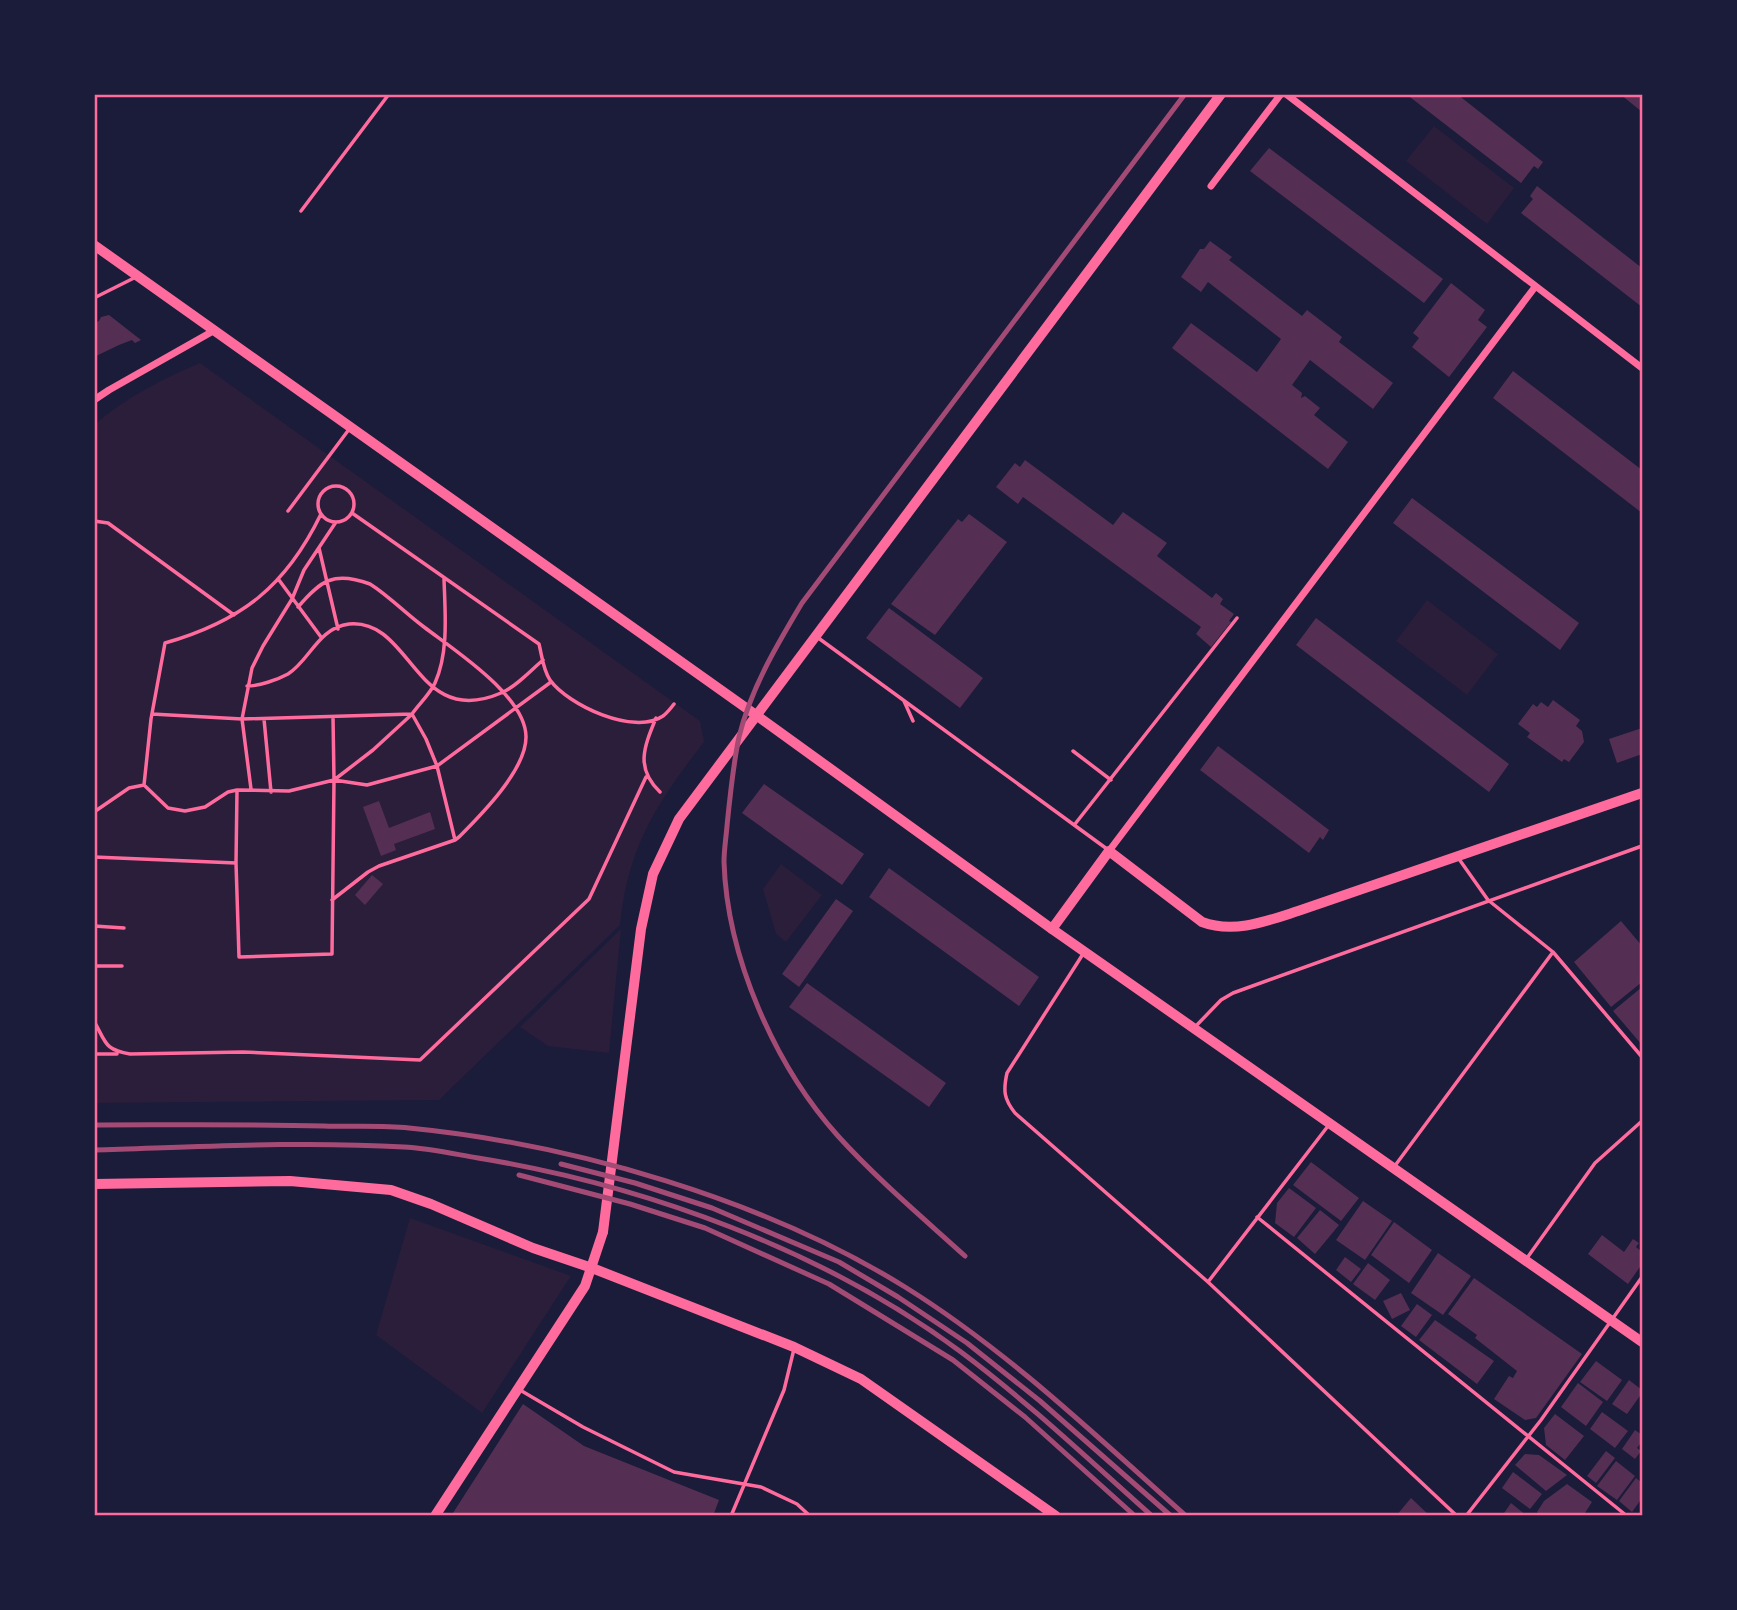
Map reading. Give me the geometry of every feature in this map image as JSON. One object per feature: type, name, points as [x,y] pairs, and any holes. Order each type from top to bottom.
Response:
[{"type":"main road","points":[[94,246],[756,715],[1084,952],[1643,1342]]},
{"type":"main road","points":[[435,1516],[586,1286],[603,1232]]},
{"type":"street","points":[[603,1232],[641,929],[653,874],[679,819],[1220,94]]},
{"type":"street","points":[[1211,186],[1284,94],[1643,368]]},
{"type":"street","points":[[1052,929],[1535,287]]},
{"type":"street","points":[[94,400],[215,330]]},
{"type":"street","points":[[1109,850],[1195,917],[1210,925],[1244,926],[1268,921],[1643,793]]},
{"type":"street","points":[[94,1184],[290,1181],[391,1190],[431,1204],[533,1248],[592,1268],[794,1347],[861,1379],[1056,1516]]},
{"type":"lane","points":[[301,211],[389,94]]},
{"type":"lane","points":[[94,298],[138,276]]},
{"type":"lane","points":[[288,511],[351,427]]},
{"type":"lane","points":[[1075,824],[1237,618]]},
{"type":"lane","points":[[816,635],[1109,850]]},
{"type":"lane","points":[[903,699],[913,721]]},
{"type":"lane","points":[[1073,751],[1111,780]]},
{"type":"lane","points":[[1194,1029],[1221,1000],[1233,993],[1643,846]]},
{"type":"lane","points":[[1458,857],[1488,900],[1553,952],[1643,1057]]},
{"type":"lane","points":[[1084,952],[1007,1073],[1005,1100],[1015,1113],[1208,1282],[1457,1516]]},
{"type":"lane","points":[[1393,1168],[1553,952]]},
{"type":"lane","points":[[1525,1260],[1595,1163],[1643,1121]]},
{"type":"lane","points":[[1208,1282],[1330,1124]]},
{"type":"lane","points":[[1257,1217],[1627,1516]]},
{"type":"lane","points":[[1466,1516],[1529,1437],[1643,1277]]},
{"type":"lane","points":[[731,1516],[784,1390],[794,1347]]},
{"type":"lane","points":[[518,1389],[583,1427],[674,1472],[761,1487],[797,1504],[810,1516]]},
{"type":"path","points":[[251,789],[242,719],[252,668],[262,646],[292,598],[304,569],[337,522],[348,518],[352,513],[352,495],[348,490],[337,486],[322,492],[318,503],[325,518],[337,522]]},
{"type":"path","points":[[352,513],[539,644],[551,682],[584,708],[604,716],[645,721],[661,717],[674,704]]},
{"type":"path","points":[[144,785],[152,714],[165,643],[191,635],[234,615],[279,580],[305,545],[321,514]]},
{"type":"path","points":[[94,521],[108,523],[234,615]]},
{"type":"path","points":[[319,548],[338,629]]},
{"type":"path","points":[[298,607],[310,592],[327,580],[355,579],[370,584],[488,676],[524,720],[527,739],[516,767],[494,801],[455,840],[379,866],[332,900]]},
{"type":"path","points":[[144,785],[168,808],[185,811],[205,807],[228,792],[237,790],[271,792],[307,788],[334,780],[373,750],[412,714],[433,686],[440,671],[443,642],[444,579]]},
{"type":"path","points":[[279,580],[321,637]]},
{"type":"path","points":[[247,687],[287,674],[321,637],[346,624],[365,625],[381,633],[400,651],[413,669],[441,693],[463,702],[503,693],[543,660]]},
{"type":"path","points":[[334,780],[367,785],[437,766],[551,682]]},
{"type":"path","points":[[152,714],[242,719],[412,714]]},
{"type":"path","points":[[412,714],[437,766],[455,840]]},
{"type":"path","points":[[237,790],[239,957],[332,954],[333,717]]},
{"type":"path","points":[[94,1054],[243,1052],[420,1060],[589,899],[646,777],[646,743],[656,718]]},
{"type":"path","points":[[264,719],[271,792]]},
{"type":"path","points":[[646,777],[660,792]]},
{"type":"path","points":[[94,813],[129,788],[144,785]]},
{"type":"path","points":[[94,857],[236,863]]},
{"type":"path","points":[[94,926],[124,928]]},
{"type":"path","points":[[94,966],[122,966]]},
{"type":"path","points":[[94,1021],[103,1042],[114,1052],[130,1054]]},
{"type":"shaded area","points":[[1434,126],[1514,188],[1487,224],[1406,161]]},
{"type":"shaded area","points":[[200,363],[700,721],[704,742],[672,785],[647,827],[630,872],[620,925],[439,1100],[95,1103],[95,424],[145,389]]},
{"type":"shaded area","points":[[1427,600],[1498,654],[1467,695],[1396,641]]},
{"type":"shaded area","points":[[781,864],[822,895],[786,942],[776,934],[763,889]]},
{"type":"shaded area","points":[[621,929],[609,1053],[548,1046],[520,1027]]},
{"type":"shaded area","points":[[410,1218],[571,1276],[482,1413],[376,1335]]},
{"type":"building","points":[[1406,94],[1457,94],[1543,162],[1538,169],[1534,166],[1521,183]]},
{"type":"building","points":[[1620,94],[1642,94],[1642,112]]},
{"type":"building","points":[[1269,148],[1443,279],[1424,303],[1250,171]]},
{"type":"building","points":[[1537,186],[1642,268],[1642,307],[1521,213],[1533,199],[1530,196]]},
{"type":"building","points":[[1210,241],[1232,257],[1229,260],[1302,316],[1307,310],[1342,337],[1339,342],[1393,383],[1373,409],[1310,360],[1292,385],[1302,393],[1301,398],[1305,396],[1320,408],[1314,415],[1348,442],[1328,469],[1172,348],[1191,323],[1257,372],[1281,339],[1208,282],[1201,292],[1181,277],[1200,249],[1204,249]]},
{"type":"building","points":[[1451,283],[1485,310],[1478,320],[1487,327],[1449,377],[1412,347],[1419,338],[1413,333]]},
{"type":"building","points":[[109,315],[141,340],[135,343],[132,340],[94,357],[94,323]]},
{"type":"building","points":[[1513,371],[1642,470],[1642,513],[1493,398]]},
{"type":"building","points":[[1025,460],[1113,525],[1123,512],[1167,543],[1157,556],[1212,598],[1216,593],[1223,599],[1220,604],[1234,614],[1229,621],[1231,622],[1211,647],[1196,634],[1201,627],[1023,497],[1018,504],[996,487],[1015,463],[1020,467]]},
{"type":"building","points":[[1412,498],[1579,623],[1560,650],[1393,523]]},
{"type":"building","points":[[969,514],[1007,542],[935,635],[891,604],[958,519],[962,522]]},
{"type":"building","points":[[889,608],[983,678],[960,708],[866,638]]},
{"type":"building","points":[[1316,618],[1509,764],[1489,792],[1296,645]]},
{"type":"building","points":[[1553,700],[1580,720],[1576,726],[1582,731],[1584,742],[1569,762],[1564,759],[1562,762],[1527,737],[1530,733],[1518,724],[1533,704],[1537,707],[1541,702],[1548,707]]},
{"type":"building","points":[[1642,728],[1642,754],[1617,763],[1609,739]]},
{"type":"building","points":[[1218,746],[1329,830],[1323,840],[1320,837],[1309,853],[1200,770]]},
{"type":"building","points":[[764,784],[864,854],[842,885],[742,813]]},
{"type":"building","points":[[379,801],[389,828],[430,812],[435,829],[394,844],[396,850],[381,856],[363,807]]},
{"type":"building","points":[[889,868],[1039,977],[1019,1006],[869,897]]},
{"type":"building","points":[[372,875],[383,884],[365,905],[355,895]]},
{"type":"building","points":[[836,899],[853,911],[799,987],[782,974]]},
{"type":"building","points":[[1621,921],[1642,946],[1642,982],[1611,1007],[1574,962]]},
{"type":"building","points":[[807,983],[946,1083],[929,1107],[789,1007]]},
{"type":"building","points":[[1642,987],[1642,1045],[1613,1011]]},
{"type":"building","points":[[1311,1162],[1359,1198],[1341,1221],[1293,1185]]},
{"type":"building","points":[[1289,1188],[1316,1208],[1294,1237],[1275,1223],[1277,1203]]},
{"type":"building","points":[[1363,1201],[1392,1221],[1365,1260],[1336,1240]]},
{"type":"building","points":[[1320,1210],[1339,1225],[1315,1254],[1297,1238]]},
{"type":"building","points":[[1394,1222],[1432,1250],[1409,1283],[1371,1255]]},
{"type":"building","points":[[1602,1235],[1624,1252],[1633,1239],[1639,1243],[1636,1247],[1642,1252],[1642,1264],[1628,1284],[1588,1254]]},
{"type":"building","points":[[1438,1253],[1471,1276],[1443,1315],[1411,1293]]},
{"type":"building","points":[[1345,1257],[1361,1269],[1351,1282],[1336,1270]]},
{"type":"building","points":[[1368,1263],[1390,1280],[1375,1300],[1353,1284]]},
{"type":"building","points":[[1474,1278],[1582,1354],[1536,1418],[1525,1420],[1494,1399],[1509,1376],[1513,1378],[1517,1371],[1475,1338],[1477,1335],[1448,1314]]},
{"type":"building","points":[[1401,1293],[1410,1310],[1392,1319],[1383,1301]]},
{"type":"building","points":[[1417,1304],[1432,1315],[1416,1337],[1401,1326]]},
{"type":"building","points":[[1435,1320],[1494,1361],[1477,1384],[1419,1340]]},
{"type":"building","points":[[1596,1361],[1622,1380],[1607,1401],[1580,1382]]},
{"type":"building","points":[[1629,1380],[1642,1390],[1642,1393],[1627,1414],[1612,1404]]},
{"type":"building","points":[[1578,1383],[1603,1402],[1586,1426],[1561,1407]]},
{"type":"building","points":[[523,1404],[584,1446],[719,1500],[713,1516],[451,1516]]},
{"type":"building","points":[[1602,1412],[1628,1431],[1615,1448],[1590,1429]]},
{"type":"building","points":[[1555,1414],[1584,1436],[1565,1460],[1546,1445],[1544,1428]]},
{"type":"building","points":[[1635,1430],[1642,1435],[1642,1446],[1640,1444],[1637,1448],[1641,1451],[1635,1459],[1622,1449]]},
{"type":"building","points":[[1606,1451],[1615,1458],[1596,1483],[1587,1476]]},
{"type":"building","points":[[1525,1454],[1539,1455],[1567,1475],[1546,1491],[1515,1465]]},
{"type":"building","points":[[1616,1461],[1635,1476],[1617,1500],[1597,1486]]},
{"type":"building","points":[[1513,1472],[1542,1494],[1530,1509],[1502,1488]]},
{"type":"building","points":[[1636,1478],[1642,1483],[1642,1498],[1632,1512],[1619,1501]]},
{"type":"building","points":[[1567,1484],[1592,1502],[1583,1516],[1541,1516],[1537,1512],[1544,1501]]},
{"type":"building","points":[[1411,1498],[1430,1516],[1396,1516]]},
{"type":"building","points":[[1511,1503],[1527,1516],[1502,1516]]},
{"type":"railway","points":[[965,1256],[884,1183],[838,1136],[794,1077],[758,1008],[734,935],[724,862],[739,737],[750,701],[774,651],[802,603],[1185,94]]},
{"type":"railway","points":[[94,1125],[409,1128],[536,1147],[601,1162],[730,1203],[792,1228],[850,1256],[943,1312],[1015,1366],[1186,1516]]},
{"type":"railway","points":[[94,1150],[288,1145],[413,1148],[541,1170],[668,1205],[731,1227],[792,1253],[852,1283],[908,1316],[961,1352],[1010,1391],[1152,1516]]},
{"type":"railway","points":[[561,1164],[635,1183],[712,1208],[839,1262],[967,1343],[1040,1401],[1171,1516]]},
{"type":"railway","points":[[519,1175],[630,1204],[705,1228],[829,1284],[953,1360],[1025,1417],[1135,1516]]}]
